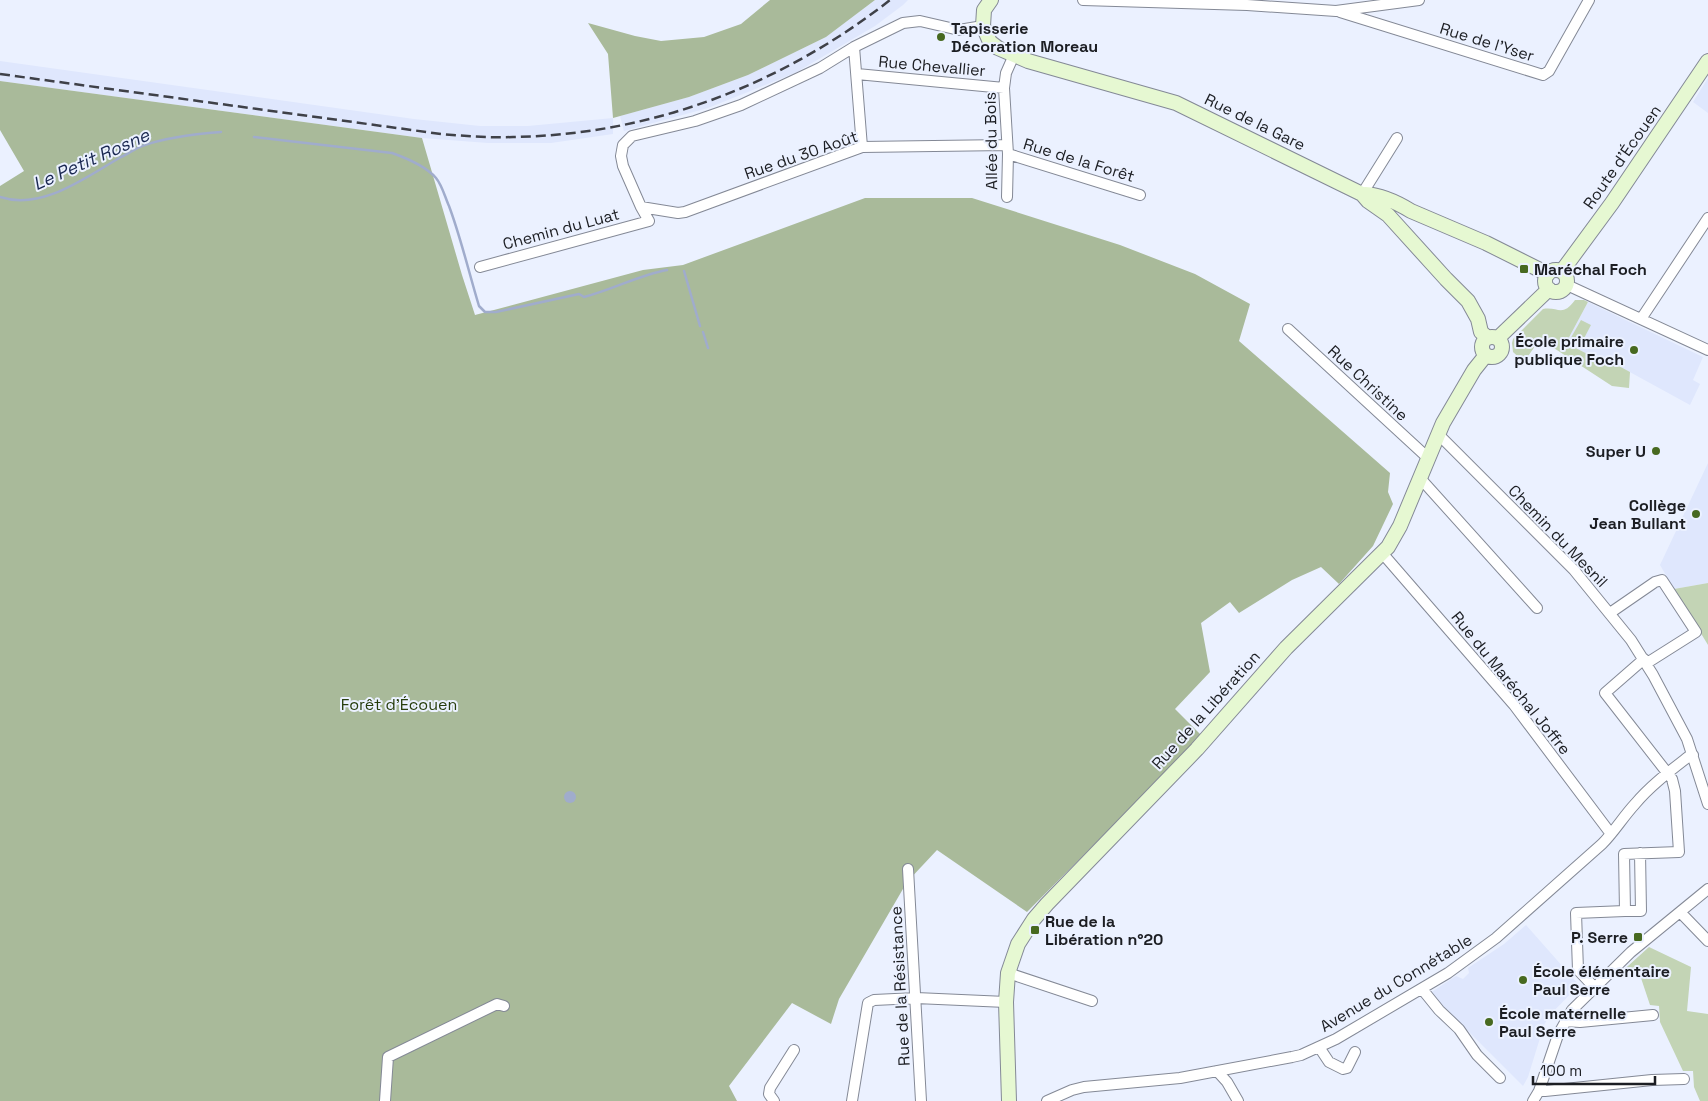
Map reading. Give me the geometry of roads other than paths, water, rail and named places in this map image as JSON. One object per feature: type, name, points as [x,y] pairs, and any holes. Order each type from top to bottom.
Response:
[{"type":"main road","points":[[983,26],[984,10],[991,0]]},
{"type":"main road","name":"Rue de la Gare","points":[[983,26],[987,37],[994,45],[1014,55],[1176,103],[1362,194],[1368,201],[1388,215],[1468,301],[1478,319],[1481,332],[1493,338]]},
{"type":"main road","name":"Route d'Écouen","points":[[1562,271],[1617,196],[1708,61]]},
{"type":"main road","points":[[1362,194],[1372,195],[1403,206],[1410,212],[1486,243],[1548,274]]},
{"type":"main road","points":[[1388,215],[1392,212],[1410,212]]},
{"type":"main road","points":[[1553,270],[1562,271],[1567,278],[1567,285],[1559,292],[1549,289],[1545,281],[1548,274],[1553,270]]},
{"type":"main road","points":[[1493,338],[1549,289]]},
{"type":"main road","name":"Rue de la Libération","points":[[1009,1101],[1006,1002],[1008,973],[1018,944],[1046,904],[1197,749],[1286,648],[1383,554],[1394,539],[1438,434],[1464,387],[1486,355],[1494,357],[1500,354],[1502,346],[1493,338]]},
{"type":"street","points":[[1083,0],[1249,3],[1336,11],[1419,0]]},
{"type":"street","name":"Rue de l'Yser","points":[[1336,11],[1543,74],[1550,71],[1589,0]]},
{"type":"street","points":[[641,207],[623,166],[622,150],[624,142],[637,134],[695,121],[741,105],[820,68],[854,47],[903,23],[920,21],[959,30],[983,26]]},
{"type":"street","points":[[854,47],[862,147]]},
{"type":"street","name":"Allée du Bois","points":[[1007,198],[1004,88],[1006,73],[1014,55]]},
{"type":"street","name":"Rue Chevallier","points":[[857,74],[1004,88]]},
{"type":"street","points":[[1362,194],[1397,138]]},
{"type":"street","name":"Rue du 30 Août","points":[[641,207],[678,213],[685,212],[862,147],[1007,149]]},
{"type":"street","name":"Rue de la Forêt","points":[[1007,149],[1140,195]]},
{"type":"street","name":"Chemin du Luat","points":[[480,267],[649,220],[641,207]]},
{"type":"street","points":[[1641,319],[1708,218]]},
{"type":"street","points":[[1567,285],[1708,350]]},
{"type":"street","name":"Rue Christine","points":[[1288,329],[1422,455],[1428,458]]},
{"type":"street","name":"Chemin du Mesnil","points":[[1438,434],[1574,570],[1610,613],[1645,661],[1682,729],[1693,755],[1708,804]]},
{"type":"street","points":[[1420,478],[1537,608]]},
{"type":"street","name":"Rue du Maréchal Joffre","points":[[1383,554],[1514,705],[1612,834]]},
{"type":"street","points":[[1610,613],[1654,582],[1662,580],[1696,632],[1645,661],[1605,693],[1668,773],[1675,790],[1678,852],[1624,854],[1625,911]]},
{"type":"street","name":"Avenue du Connétable","points":[[1047,1101],[1084,1087],[1180,1078],[1292,1057],[1319,1047],[1448,973],[1496,938],[1612,834],[1636,802],[1668,773],[1693,755]]},
{"type":"street","points":[[1594,987],[1578,970],[1576,913],[1641,911],[1640,853]]},
{"type":"street","name":"Rue de la Résistance","points":[[908,869],[921,1101]]},
{"type":"street","points":[[1533,1101],[1539,1091],[1558,1035],[1572,1010],[1631,952],[1708,889]]},
{"type":"street","points":[[1680,912],[1708,941]]},
{"type":"street","points":[[1008,973],[1092,1001]]},
{"type":"street","points":[[1422,989],[1439,1010],[1460,1029],[1477,1055],[1500,1078]]},
{"type":"street","points":[[852,1101],[868,1003],[874,1000],[916,998],[1006,1002]]},
{"type":"street","points":[[385,1101],[388,1057],[497,1004],[504,1006]]},
{"type":"street","points":[[1565,1021],[1580,1022],[1653,1014]]},
{"type":"street","points":[[1319,1047],[1329,1062],[1342,1069],[1347,1068],[1355,1052]]},
{"type":"street","points":[[774,1101],[769,1094],[770,1088],[794,1050]]},
{"type":"street","points":[[1234,1068],[1236,1097]]},
{"type":"street","points":[[1217,1071],[1236,1097]]},
{"type":"street","points":[[1539,1091],[1684,1078]]},
{"type":"waterway","name":"Le Petit Rosne","points":[[0,197],[16,200],[48,196],[63,190],[142,146],[171,138],[221,132]]},
{"type":"waterway","points":[[254,137],[392,153],[427,170],[436,178],[443,191],[457,230],[479,306],[485,312],[496,312],[579,294],[584,297],[646,275],[667,270]]},
{"type":"waterway","points":[[684,271],[700,326]]},
{"type":"waterway","points":[[703,332],[708,348]]},
{"type":"railway","points":[[0,74],[441,134],[477,137],[564,134],[615,127],[664,115],[712,100],[759,80],[805,57],[848,30],[890,0]]},
{"type":"place","name":"Tapisserie Décoration Moreau","points":[[941,37]]},
{"type":"place","name":"Maréchal Foch","points":[[1524,269]]},
{"type":"place","name":"École primaire publique Foch","points":[[1634,350]]},
{"type":"place","name":"Super U","points":[[1656,451]]},
{"type":"place","name":"Collège Jean Bullant","points":[[1696,514]]},
{"type":"place","name":"Rue de la Libération n°20","points":[[1035,930]]},
{"type":"place","name":"P. Serre","points":[[1638,937]]},
{"type":"place","name":"École élémentaire Paul Serre","points":[[1523,980]]},
{"type":"place","name":"École maternelle Paul Serre","points":[[1489,1022]]},
{"type":"park label","name":"Forêt d'Écouen","points":[[399,704]]}]
